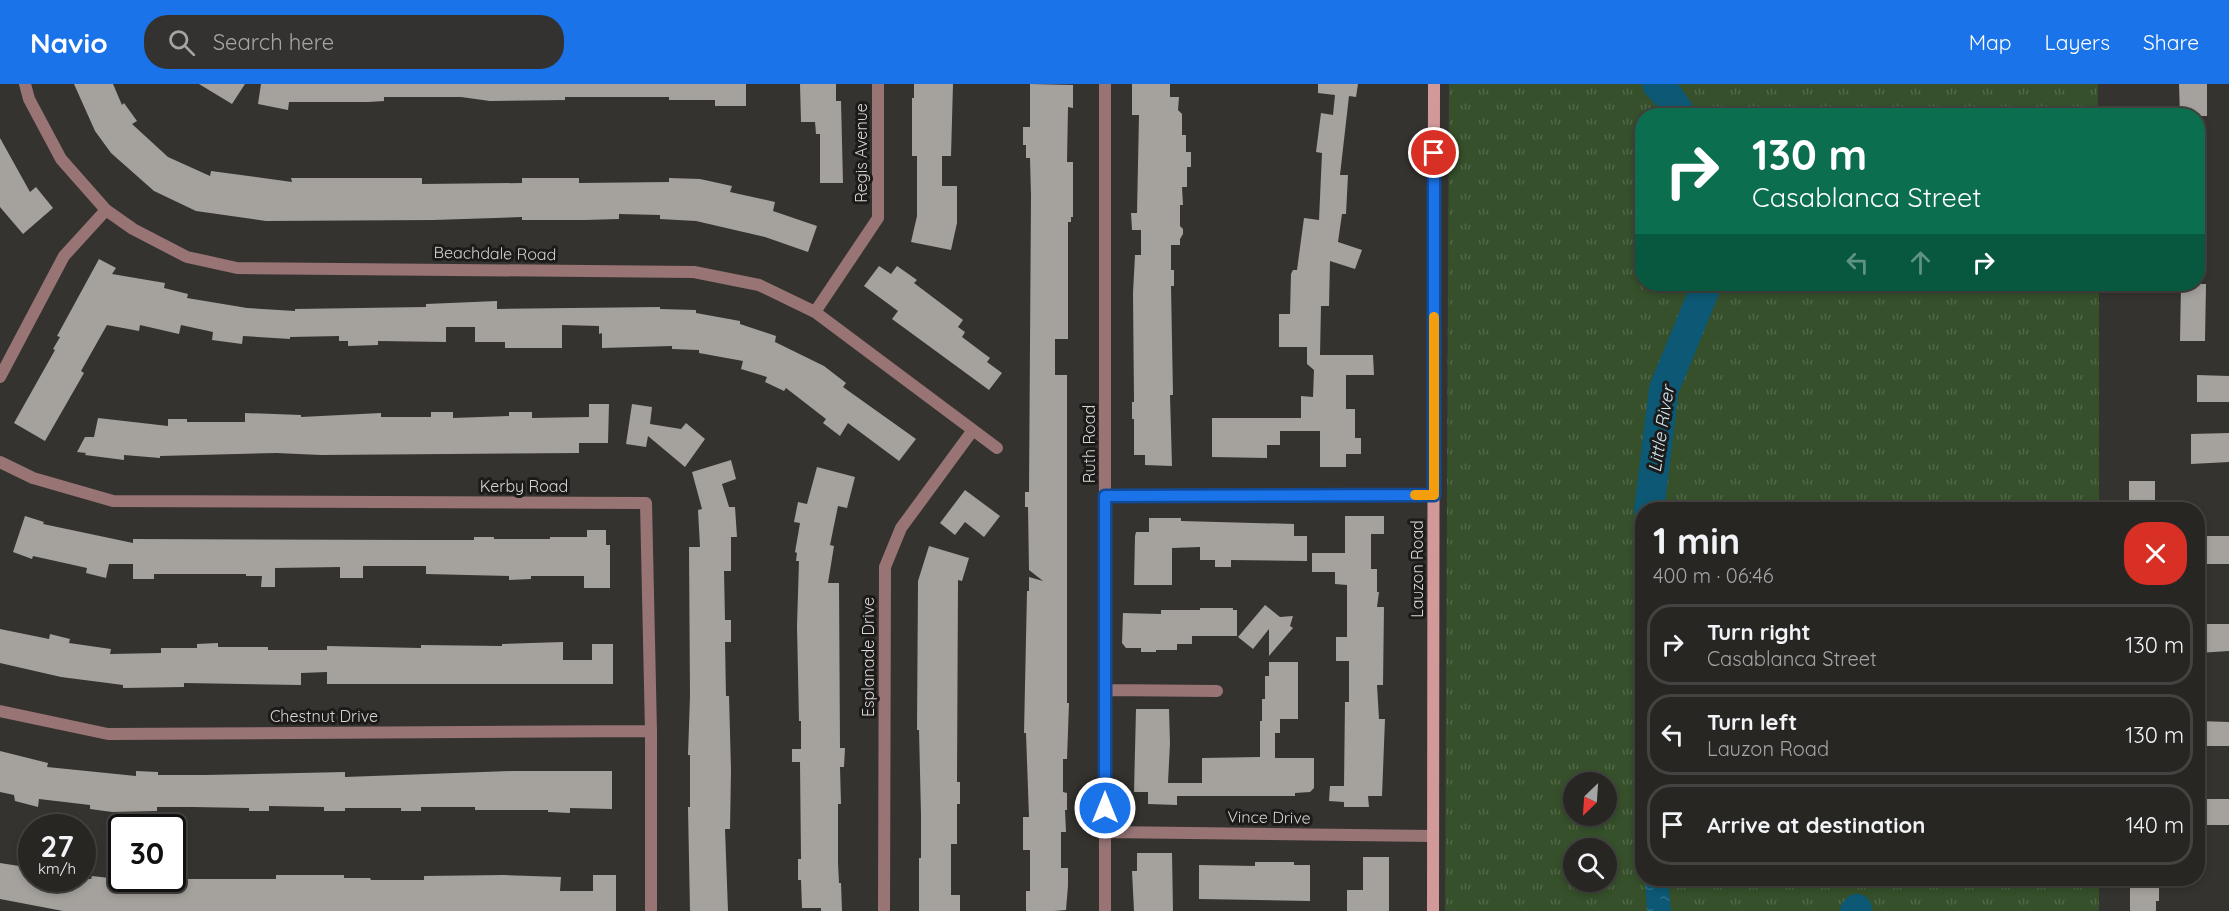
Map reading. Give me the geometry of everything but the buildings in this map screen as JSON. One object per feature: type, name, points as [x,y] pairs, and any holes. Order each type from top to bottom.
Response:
[{"type":"street","name":"Beachdale Road","points":[[25,84],[29,99],[61,159],[106,210],[133,229],[187,257],[237,268],[694,272],[759,285],[815,312],[997,448]]},
{"type":"street","name":"Regis Avenue","points":[[815,312],[878,218],[878,84]]},
{"type":"street","name":"Ruth Road","points":[[1105,84],[1105,911]]},
{"type":"street","name":"Lauzon Road","points":[[1433,911],[1434,84]]},
{"type":"street","points":[[0,376],[64,256],[106,210]]},
{"type":"street","name":"Esplanade Drive","points":[[884,911],[885,567],[901,528],[973,430]]},
{"type":"street","name":"Kerby Road","points":[[0,462],[33,478],[113,501],[646,503],[651,731],[651,911]]},
{"type":"street","points":[[1105,496],[1434,495]]},
{"type":"street","points":[[1105,690],[1217,691]]},
{"type":"street","name":"Chestnut Drive","points":[[0,711],[108,734],[651,731]]},
{"type":"street","name":"Vince Drive","points":[[1105,832],[1433,836]]},
{"type":"green space","points":[[1449,84],[2098,84],[2098,108],[1635,108],[1635,291],[2099,291],[2099,502],[1635,502],[1635,886],[2099,886],[2099,911],[1445,911]]},
{"type":"water","points":[[1645,886],[1669,886],[1671,911],[1647,911]]},
{"type":"waterway","name":"Little River","points":[[1657,84],[1677,108]]},
{"type":"waterway","name":"Little River","points":[[1650,502],[1664,389],[1704,291]]},
{"type":"slow traffic","points":[[1415,495],[1434,495],[1434,317]]},
{"type":"route","points":[[1105,808],[1105,496],[1434,495],[1434,153]]}]
